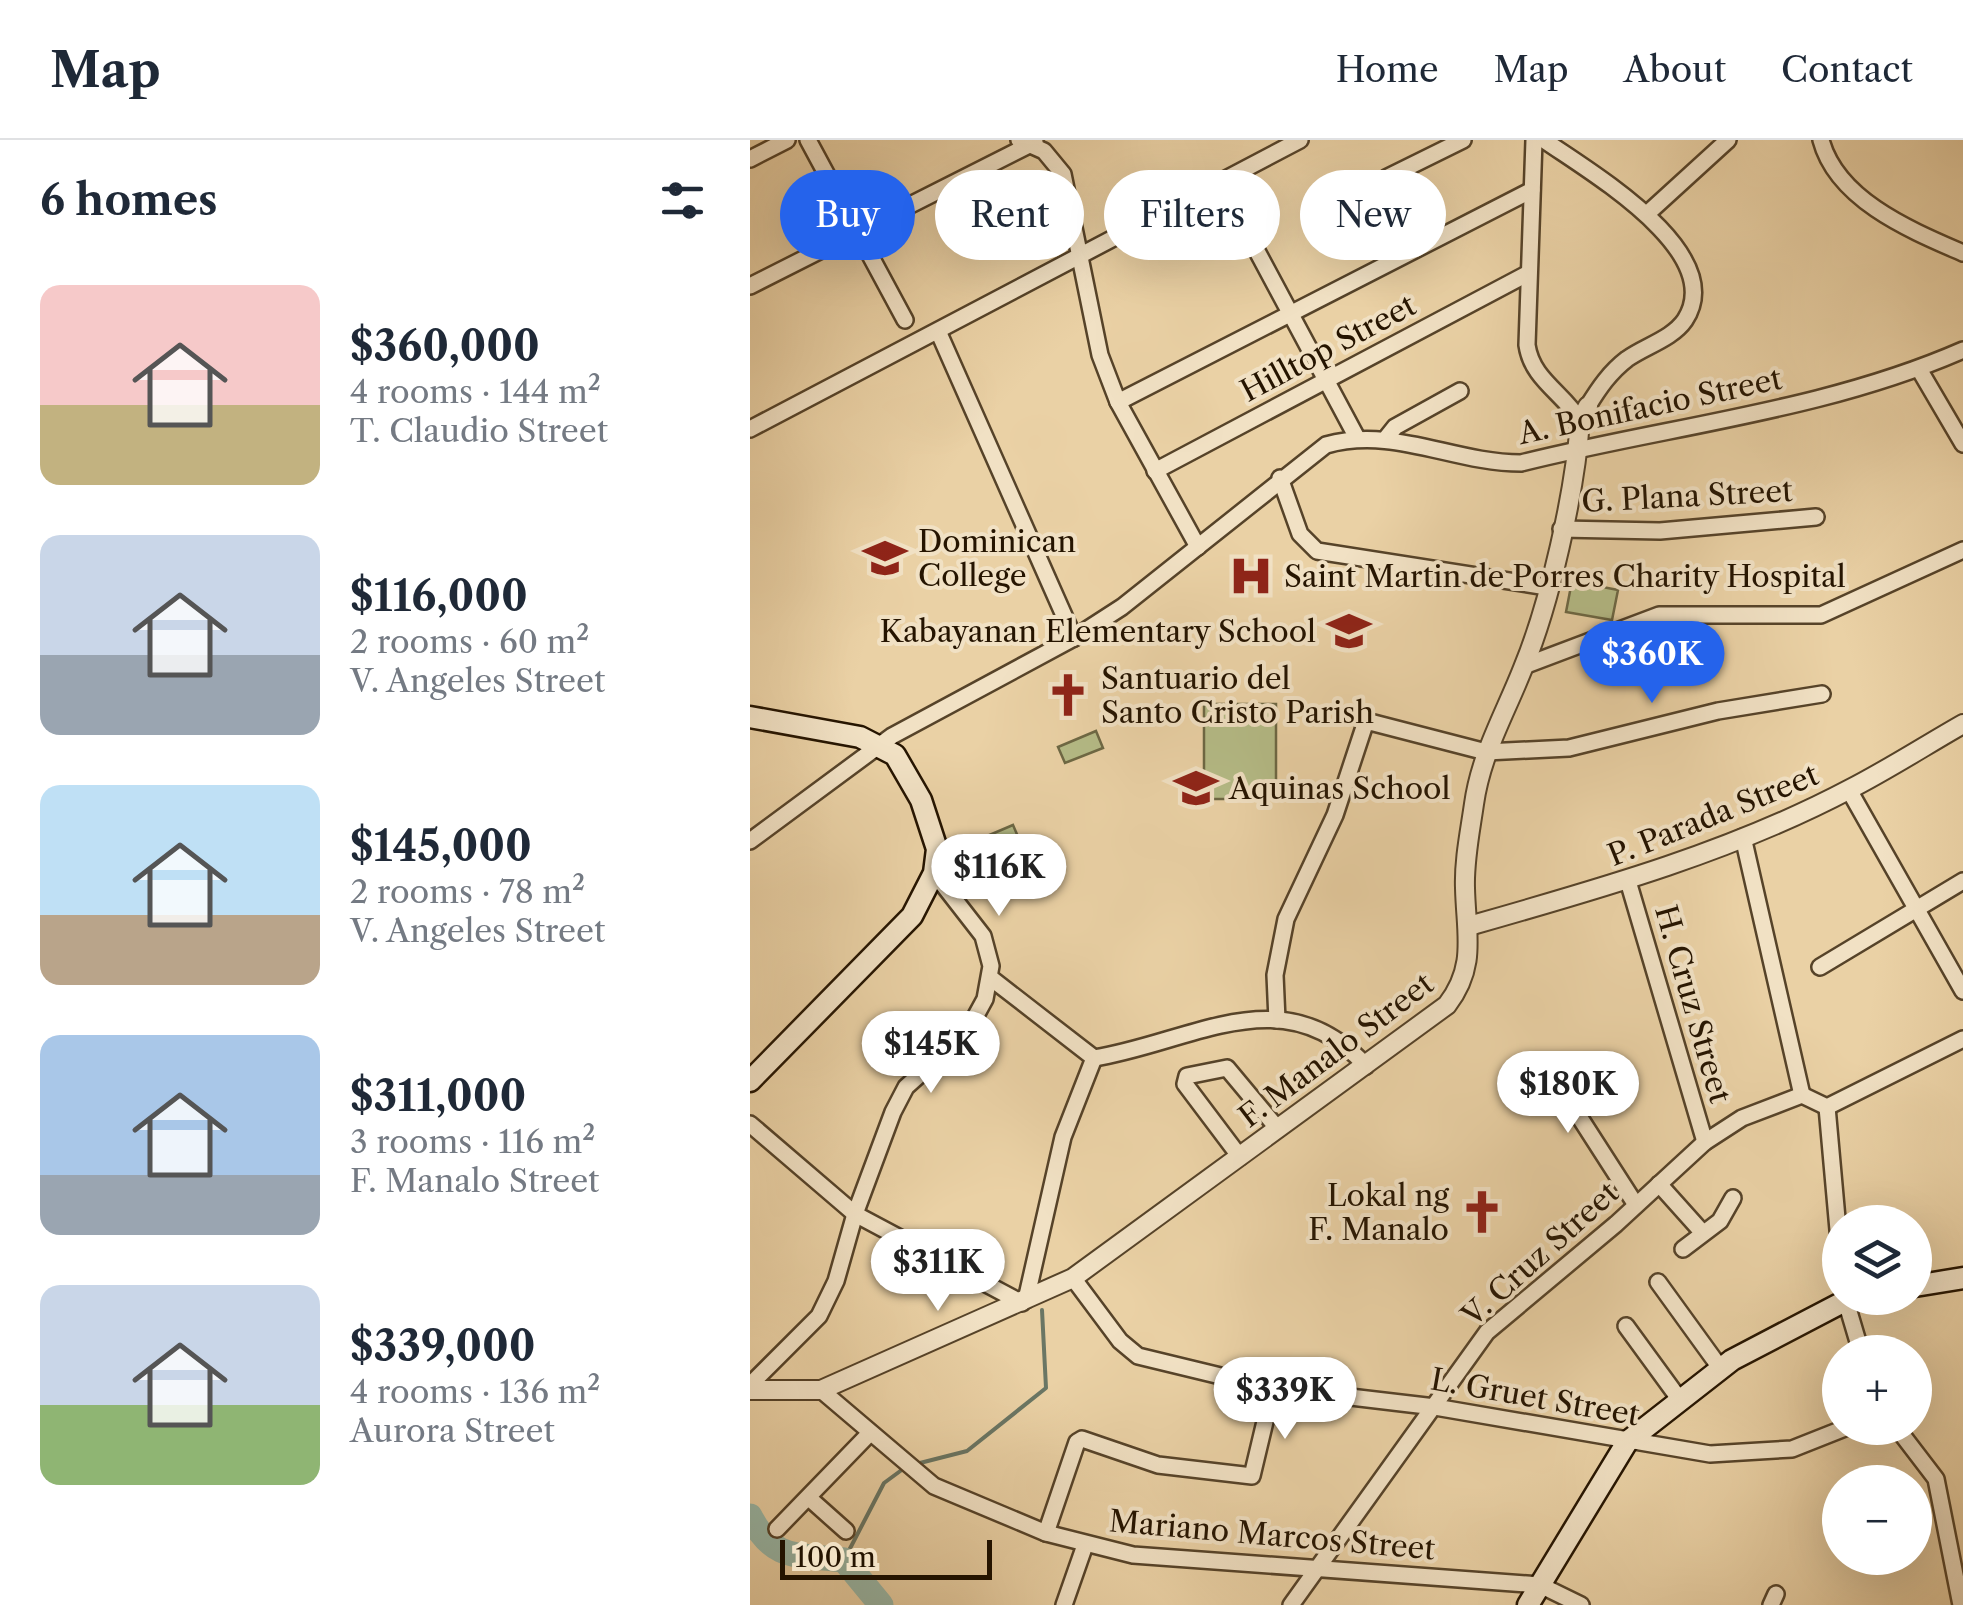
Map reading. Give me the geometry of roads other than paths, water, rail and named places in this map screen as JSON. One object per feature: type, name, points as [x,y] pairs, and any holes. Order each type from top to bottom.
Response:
[{"type":"main road","points":[[750,717],[860,737],[895,756],[926,813],[936,849],[934,873],[912,916],[750,1081]]},
{"type":"main road","points":[[1932,1283],[1963,1278]]},
{"type":"main road","points":[[1528,1605],[1627,1442],[1721,1368],[1758,1344],[1822,1313]]},
{"type":"street","points":[[750,159],[787,140]]},
{"type":"street","points":[[808,140],[825,170]]},
{"type":"street","points":[[1243,170],[1300,140]]},
{"type":"street","points":[[1402,170],[1463,140]]},
{"type":"street","points":[[1534,140],[1527,274],[1529,362],[1584,414],[1611,373],[1684,322],[1693,301],[1691,277],[1648,213],[1544,140]]},
{"type":"street","points":[[1648,213],[1728,140]]},
{"type":"street","points":[[1821,140],[1838,178],[1858,195],[1926,237],[1963,253]]},
{"type":"street","points":[[915,201],[1030,141],[1061,170]]},
{"type":"street","points":[[1118,402],[1532,190]]},
{"type":"street","points":[[750,286],[800,260]]},
{"type":"street","points":[[874,260],[905,320]]},
{"type":"street","points":[[750,429],[1069,260]]},
{"type":"street","points":[[1083,260],[1096,341],[1118,402],[1198,548]]},
{"type":"street","points":[[1261,260],[1356,436]]},
{"type":"street","name":"Hilltop Street","points":[[1155,471],[1527,274]]},
{"type":"street","points":[[938,331],[1074,638]]},
{"type":"street","name":"A. Bonifacio Street","points":[[750,842],[879,746],[1074,638],[1158,582],[1326,444],[1356,436],[1387,437],[1496,463],[1521,463],[1796,403],[1919,370],[1963,350]]},
{"type":"street","points":[[1919,370],[1963,444]]},
{"type":"street","points":[[1387,437],[1395,427],[1460,391]]},
{"type":"street","name":"F. Manalo Street","points":[[751,1390],[822,1390],[1073,1278],[1448,1005],[1460,988],[1470,955],[1465,870],[1486,752],[1524,666],[1561,529],[1584,414]]},
{"type":"street","points":[[1280,478],[1300,534],[1317,551],[1546,588]]},
{"type":"street","name":"G. Plana Street","points":[[1561,529],[1660,531],[1816,517]]},
{"type":"street","points":[[1524,666],[1659,615],[1821,614],[1963,550]]},
{"type":"street","points":[[1277,1020],[1275,975],[1286,919],[1334,816],[1363,724],[1368,720],[1486,752],[1570,748],[1718,711],[1822,694]]},
{"type":"street","name":"P. Parada Street","points":[[1469,926],[1628,881],[1743,838],[1849,790],[1963,724]]},
{"type":"street","points":[[1849,790],[1963,991]]},
{"type":"street","points":[[1743,838],[1802,1095],[1826,1107]]},
{"type":"street","points":[[751,1390],[755,1380],[819,1316],[836,1281],[854,1214],[906,1087],[967,1032],[992,979],[983,936],[934,873]]},
{"type":"street","name":"H. Cruz Street","points":[[1628,881],[1705,1142]]},
{"type":"street","points":[[1820,967],[1963,882]]},
{"type":"street","points":[[992,979],[1094,1058]]},
{"type":"street","points":[[1094,1058],[1212,1025],[1277,1020],[1328,1030],[1366,1066]]},
{"type":"street","points":[[1826,1107],[1963,1039]]},
{"type":"street","points":[[750,1124],[854,1214],[1024,1301],[1063,1137],[1094,1058]]},
{"type":"street","points":[[1240,1157],[1185,1084],[1187,1076],[1228,1068],[1278,1129]]},
{"type":"street","points":[[1555,1079],[1614,1173],[1638,1203]]},
{"type":"street","name":"V. Cruz Street","points":[[1291,1605],[1487,1332],[1705,1142],[1742,1118],[1802,1095]]},
{"type":"street","points":[[1826,1107],[1835,1205]]},
{"type":"street","points":[[1660,1184],[1702,1232]]},
{"type":"street","points":[[1683,1250],[1720,1221],[1732,1198]]},
{"type":"street","name":"L. Gruet Street","points":[[1073,1278],[1120,1341],[1138,1356],[1273,1388],[1435,1407],[1710,1454],[1792,1449],[1822,1437]]},
{"type":"street","points":[[1658,1282],[1721,1368]]},
{"type":"street","points":[[1626,1326],[1680,1400]]},
{"type":"street","points":[[1046,1533],[1076,1442],[1082,1439],[1158,1466],[1252,1476],[1273,1388]]},
{"type":"street","name":"Mariano Marcos Street","points":[[822,1390],[934,1486],[1046,1533],[1085,1545],[1133,1555],[1540,1585],[1581,1605]]},
{"type":"street","points":[[777,1529],[869,1434]]},
{"type":"street","points":[[1909,1445],[1936,1479],[1961,1605]]},
{"type":"street","points":[[809,1498],[846,1532]]},
{"type":"street","points":[[1064,1605],[1085,1545]]},
{"type":"waterway","points":[[916,1464],[967,1451],[1046,1388],[1042,1310]]},
{"type":"waterway","points":[[844,1560],[884,1483],[903,1469]]},
{"type":"waterway","points":[[750,1516],[778,1549],[800,1556],[844,1560],[881,1605]]},
{"type":"place","name":"Dominican College","points":[[885,558]]},
{"type":"place","name":"Saint Martin de Porres Charity Hospital","points":[[1251,576]]},
{"type":"place","name":"Kabayanan Elementary School","points":[[1349,631]]},
{"type":"place","name":"Santuario del Santo Cristo Parish","points":[[1068,695]]},
{"type":"place","name":"Aquinas School","points":[[1196,788]]},
{"type":"place","name":"Lokal ng F. Manalo","points":[[1482,1212]]}]
